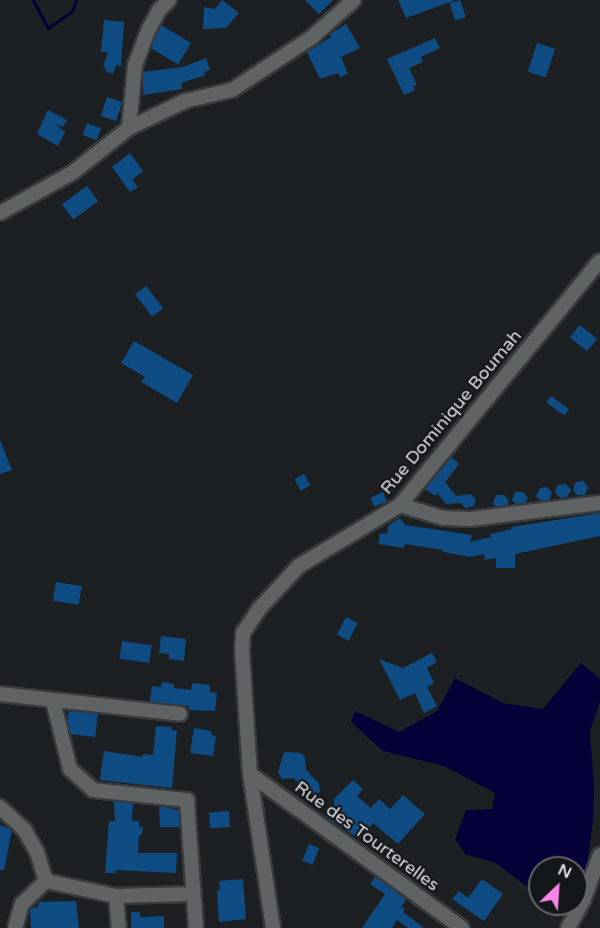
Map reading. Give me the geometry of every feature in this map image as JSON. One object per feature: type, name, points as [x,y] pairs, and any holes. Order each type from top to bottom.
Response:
[{"type":"street","points":[[129,128],[135,65],[159,9],[169,0]]},
{"type":"street","points":[[0,213],[72,173],[129,128],[185,101],[232,90],[312,38],[354,0]]},
{"type":"street","name":"Rue Dominique Boumah","points":[[273,928],[250,774],[243,633],[259,609],[299,566],[400,506],[600,261]]},
{"type":"street","points":[[400,506],[443,518],[471,519],[600,503]]},
{"type":"street","points":[[0,694],[53,701],[116,705],[180,714]]},
{"type":"street","points":[[53,701],[70,769],[93,790],[187,800],[196,928]]},
{"type":"street","name":"Rue des Tourterelles","points":[[250,774],[462,928]]},
{"type":"street","points":[[0,807],[24,829],[38,852],[46,882]]},
{"type":"street","points":[[568,928],[583,901],[600,855]]},
{"type":"street","points":[[46,882],[116,897],[192,894]]},
{"type":"street","points":[[15,928],[22,904],[46,882]]},
{"type":"street","points":[[116,897],[118,928]]},
{"type":"shaded area","points":[[581,663],[600,679],[600,701],[590,732],[594,786],[593,821],[588,858],[588,856],[528,856],[528,887],[496,863],[465,854],[455,839],[466,810],[492,809],[495,793],[444,766],[383,751],[351,722],[355,711],[399,732],[437,711],[455,678],[503,703],[543,709]]},
{"type":"building","points":[[222,0],[239,13],[226,28],[203,29],[204,7],[215,9]]},
{"type":"building","points":[[305,0],[333,0],[319,14]]},
{"type":"building","points":[[398,0],[453,0],[453,1],[406,18]]},
{"type":"building","points":[[460,0],[466,17],[455,21],[450,4]]},
{"type":"building","points":[[104,20],[124,22],[121,66],[116,65],[113,74],[105,71],[106,68],[103,67],[108,52],[101,52]]},
{"type":"building","points":[[346,24],[360,48],[341,57],[348,74],[340,77],[338,73],[320,79],[307,52],[331,37],[330,34]]},
{"type":"building","points":[[161,25],[191,43],[178,64],[148,46]]},
{"type":"building","points":[[435,38],[440,48],[421,57],[423,62],[409,68],[417,85],[413,86],[415,90],[404,95],[387,59]]},
{"type":"building","points":[[537,43],[555,49],[546,77],[528,72]]},
{"type":"building","points":[[206,58],[210,70],[204,72],[205,75],[181,83],[182,89],[143,95],[143,72],[183,67]]},
{"type":"building","points":[[107,97],[122,102],[116,121],[101,116]]},
{"type":"building","points":[[48,110],[67,120],[63,127],[55,124],[65,132],[58,146],[37,134]]},
{"type":"building","points":[[87,123],[101,128],[97,140],[83,135]]},
{"type":"building","points":[[130,153],[143,171],[132,180],[138,187],[130,192],[112,167]]},
{"type":"building","points":[[87,186],[98,201],[73,220],[62,204]]},
{"type":"building","points":[[146,286],[163,308],[152,317],[135,295]]},
{"type":"building","points":[[580,325],[597,339],[587,351],[570,337]]},
{"type":"building","points":[[134,341],[193,375],[177,403],[141,382],[145,377],[121,363]]},
{"type":"building","points":[[551,396],[569,409],[564,415],[546,402]]},
{"type":"building","points":[[0,440],[12,470],[0,474]]},
{"type":"building","points":[[451,457],[459,464],[445,482],[456,496],[471,494],[476,500],[473,507],[465,508],[461,503],[446,504],[437,493],[435,496],[425,489]]},
{"type":"building","points":[[304,474],[310,485],[301,491],[294,479]]},
{"type":"building","points":[[583,481],[588,487],[585,495],[577,495],[573,490],[576,482]]},
{"type":"building","points":[[566,484],[571,490],[567,497],[560,498],[555,492],[558,485]]},
{"type":"building","points":[[547,487],[552,493],[549,500],[541,501],[536,496],[540,488]]},
{"type":"building","points":[[383,492],[387,501],[374,507],[370,498]]},
{"type":"building","points":[[515,492],[523,492],[528,498],[525,503],[516,504],[512,500]]},
{"type":"building","points":[[496,495],[504,495],[509,501],[507,506],[496,507],[493,503]]},
{"type":"building","points":[[600,513],[600,536],[515,554],[515,568],[496,568],[496,558],[485,560],[484,554],[470,557],[405,544],[404,548],[378,544],[380,533],[387,534],[388,526],[400,518],[405,525],[472,535],[470,542],[491,537],[490,534],[512,529],[511,527]]},
{"type":"building","points":[[56,582],[82,586],[79,605],[53,601]]},
{"type":"building","points":[[346,617],[358,623],[349,641],[337,635]]},
{"type":"building","points":[[161,636],[186,639],[184,661],[169,659],[169,654],[159,653]]},
{"type":"building","points":[[122,641],[152,645],[149,663],[119,659]]},
{"type":"building","points":[[432,653],[437,662],[427,668],[434,683],[427,687],[437,706],[424,713],[415,693],[400,700],[379,659],[403,668]]},
{"type":"building","points":[[162,682],[174,684],[174,688],[191,690],[192,683],[210,685],[210,692],[217,693],[215,711],[189,710],[189,706],[150,702],[152,686],[161,687]]},
{"type":"building","points":[[69,711],[98,714],[95,737],[70,734],[67,722]]},
{"type":"building","points":[[156,726],[172,727],[171,730],[177,731],[172,788],[100,780],[104,751],[143,757],[143,754],[153,755]]},
{"type":"building","points":[[194,728],[211,731],[211,735],[216,736],[213,756],[190,753]]},
{"type":"building","points":[[284,752],[301,753],[305,757],[306,770],[319,783],[320,791],[316,795],[308,793],[294,778],[282,779],[278,772]]},
{"type":"building","points":[[353,780],[363,789],[357,796],[371,808],[379,799],[390,809],[403,795],[425,814],[398,844],[373,823],[359,839],[325,816],[334,805],[334,799]]},
{"type":"building","points":[[114,801],[133,803],[133,821],[139,821],[139,827],[143,827],[142,835],[139,835],[138,853],[177,853],[176,873],[116,870],[116,873],[105,873],[109,821],[115,821]]},
{"type":"building","points":[[159,806],[179,810],[179,827],[160,827]]},
{"type":"building","points":[[229,811],[230,827],[210,828],[209,812]]},
{"type":"building","points":[[0,825],[12,830],[4,870],[0,870]]},
{"type":"building","points":[[309,844],[319,848],[312,865],[302,861]]},
{"type":"building","points":[[375,877],[407,899],[401,907],[405,909],[403,912],[424,928],[408,928],[397,920],[392,928],[362,928],[385,894],[370,884]]},
{"type":"building","points":[[243,879],[246,919],[219,922],[217,890],[220,890],[219,881]]},
{"type":"building","points":[[482,879],[503,894],[484,921],[452,899],[459,891],[468,898]]},
{"type":"building","points":[[76,901],[79,928],[31,928],[30,909],[39,906],[39,902]]},
{"type":"building","points":[[131,912],[140,912],[140,917],[164,916],[164,928],[131,928]]},
{"type":"waterway","points":[[33,0],[48,28],[72,11],[76,0]]}]
